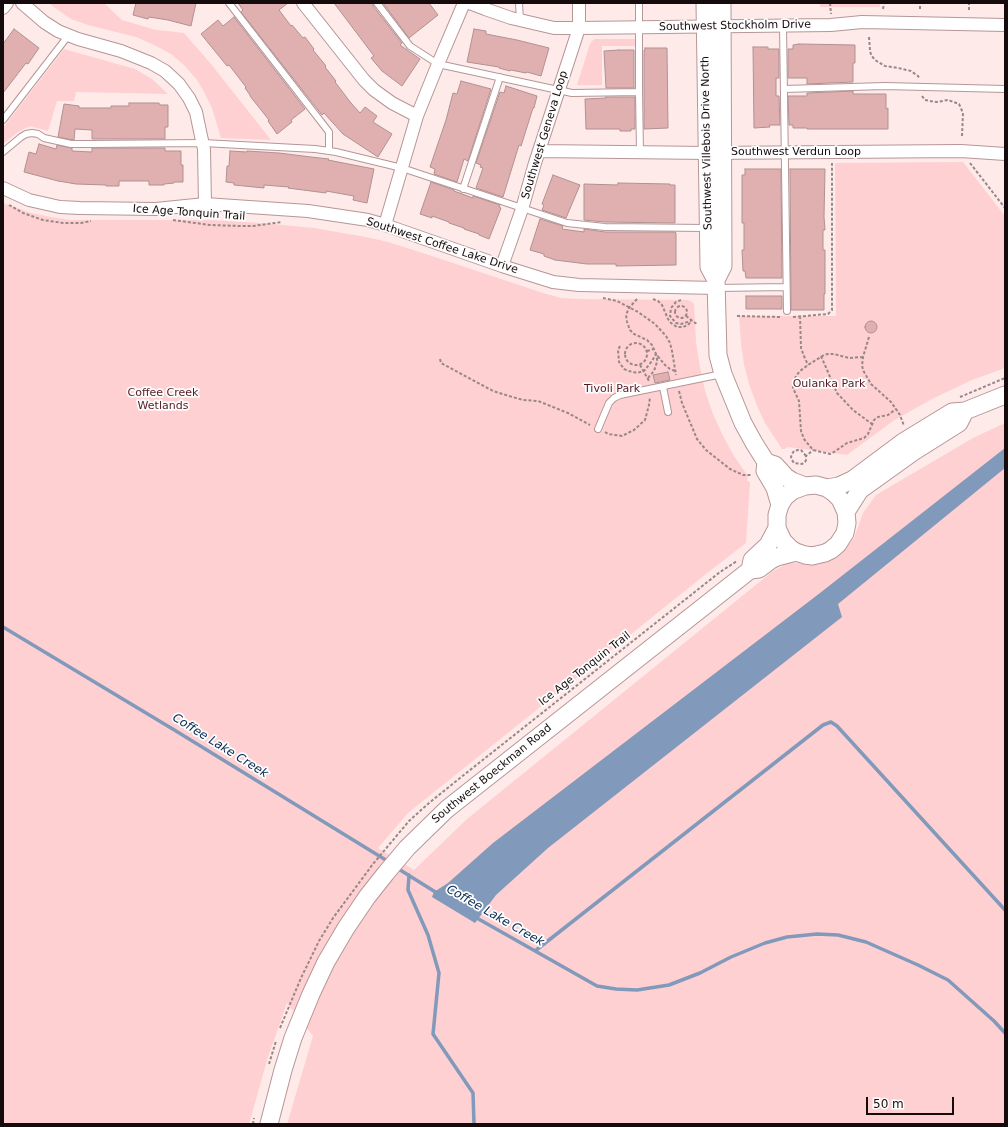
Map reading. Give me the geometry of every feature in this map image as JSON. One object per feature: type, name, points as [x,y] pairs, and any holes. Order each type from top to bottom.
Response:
[{"type":"main road","name":"Southwest Villebois Drive North","points":[[705,3],[705,26],[723,266],[716,284]]},
{"type":"main road","name":"Southwest Villebois Drive North","points":[[722,3],[715,152],[708,228],[709,267],[716,284],[718,355],[722,374],[743,423],[754,443],[761,469],[765,471],[775,488],[780,506]]},
{"type":"main road","points":[[827,488],[839,486],[852,480],[903,442],[952,412],[965,411],[1005,395]]},
{"type":"main road","name":"Southwest Boeckman Road","points":[[269,1124],[293,1038],[316,984],[342,933],[386,872],[447,809],[466,784],[750,570],[759,569],[777,557],[796,552],[812,556],[831,550],[838,544],[844,534],[847,524],[846,512],[860,490],[913,452],[959,423],[965,411]]},
{"type":"main road","name":"Southwest Villebois Drive North","points":[[761,469],[775,465],[786,477],[805,486]]},
{"type":"main road","points":[[780,506],[785,497],[792,491],[805,486],[816,485],[827,488],[834,493],[840,499],[846,512]]},
{"type":"main road","name":"Southwest Boeckman Road","points":[[750,570],[752,560],[768,545],[777,528],[777,515],[780,506]]},
{"type":"main road","points":[[777,528],[783,541],[796,552]]},
{"type":"street","points":[[3,8],[7,3]]},
{"type":"street","points":[[22,3],[44,22],[58,31],[68,36],[132,55],[151,63],[165,71],[179,84],[189,98],[196,112],[203,143],[205,204]]},
{"type":"street","points":[[303,3],[364,80],[382,97],[417,116]]},
{"type":"street","points":[[385,225],[417,116],[464,3]]},
{"type":"street","name":"Southwest Stockholm Drive","points":[[469,3],[485,10],[554,28],[831,25],[862,22],[1005,26]]},
{"type":"street","name":"Southwest Geneva Loop","points":[[502,266],[522,209],[539,151],[579,28],[579,3]]},
{"type":"street","name":"Southwest Verdun Loop","points":[[539,151],[961,151],[1005,154]]},
{"type":"street","name":"Southwest Coffee Lake Drive","points":[[3,188],[29,200],[60,207],[156,208],[205,204],[308,211],[368,220],[553,282],[572,284],[716,284]]},
{"type":"lane","points":[[229,3],[329,132],[329,151]]},
{"type":"lane","points":[[377,3],[410,46],[438,64],[572,92],[639,92]]},
{"type":"lane","points":[[520,3],[520,20]]},
{"type":"lane","points":[[639,3],[640,152]]},
{"type":"lane","points":[[783,25],[786,311]]},
{"type":"lane","points":[[3,120],[68,36]]},
{"type":"lane","points":[[463,189],[500,77]]},
{"type":"lane","points":[[784,89],[885,86],[1005,88]]},
{"type":"lane","points":[[3,152],[21,137],[32,133],[38,134],[44,138],[71,144],[203,143],[315,149],[402,168],[567,223],[604,227],[708,228]]},
{"type":"lane","points":[[716,284],[786,287]]},
{"type":"lane","points":[[598,428],[609,403],[620,395],[722,374]]},
{"type":"lane","points":[[663,387],[668,412]]},
{"type":"path","points":[[884,3],[884,9]]},
{"type":"path","points":[[920,3],[920,9]]},
{"type":"path","points":[[969,3],[969,10]]},
{"type":"path","points":[[869,37],[870,50],[876,60],[885,66],[911,71],[918,76],[920,82]]},
{"type":"path","points":[[921,92],[922,97],[930,102],[948,100],[959,104],[963,113],[962,136]]},
{"type":"path","points":[[737,316],[800,316],[830,313],[832,307],[832,152]]},
{"type":"path","points":[[969,162],[1005,207]]},
{"type":"path","points":[[3,202],[24,213],[43,220],[63,223],[81,223],[95,220]]},
{"type":"path","name":"Ice Age Tonquin Trail","points":[[170,220],[210,225],[240,226],[253,226],[287,221]]},
{"type":"path","points":[[597,297],[617,301],[638,312],[655,324],[666,336],[672,351],[682,403],[697,439],[706,450],[730,469],[742,475],[761,469]]},
{"type":"path","points":[[638,298],[629,308],[626,315],[630,330],[634,334],[647,340],[652,345],[656,354],[657,362],[654,371],[648,378]]},
{"type":"path","points":[[649,298],[658,301],[662,305],[671,324],[677,327],[683,327],[688,325],[692,320]]},
{"type":"path","points":[[683,299],[673,304],[670,308],[670,316],[676,323],[681,324],[692,320]]},
{"type":"path","points":[[676,312],[679,307],[683,306],[687,310],[686,316]]},
{"type":"path","points":[[670,311],[676,312]]},
{"type":"path","points":[[676,312],[676,315],[679,318],[686,316]]},
{"type":"path","points":[[686,316],[698,325]]},
{"type":"path","points":[[800,316],[801,348],[808,365]]},
{"type":"path","points":[[869,336],[862,366],[866,378],[877,391],[891,402],[900,415],[904,427]]},
{"type":"path","points":[[635,343],[642,345],[647,351],[647,358],[640,365],[632,365],[626,361],[624,353],[625,349],[631,344],[635,343]]},
{"type":"path","points":[[620,346],[618,350],[618,357],[621,365],[624,369],[636,373],[644,371],[656,354]]},
{"type":"path","points":[[647,351],[654,349]]},
{"type":"path","points":[[656,354],[665,365],[675,371]]},
{"type":"path","points":[[863,357],[849,358],[828,354],[821,356],[800,371],[796,376],[792,388],[799,401],[800,431],[804,439],[813,450],[830,454],[847,443],[864,438],[868,434],[874,420],[878,417],[888,415],[896,409]]},
{"type":"path","points":[[821,356],[837,393],[854,410],[872,424]]},
{"type":"path","points":[[440,359],[441,363],[445,366],[493,391],[523,400],[538,401],[568,413],[608,434],[622,436],[634,430],[645,420],[649,405],[650,389],[648,378],[640,365]]},
{"type":"path","points":[[806,456],[802,450],[798,450],[794,451],[791,457],[794,463],[802,464],[806,460],[806,456],[813,450]]},
{"type":"path","name":"Ice Age Tonquin Trail","points":[[466,784],[720,572]]},
{"type":"green space","points":[[49,3],[104,3],[122,20],[156,30],[184,33],[211,64],[271,140],[221,138],[212,108],[197,80],[185,66],[171,54],[136,37],[88,25],[71,19]]},
{"type":"green space","points":[[820,3],[880,3],[880,7],[820,7]]},
{"type":"green space","points":[[595,39],[636,39],[636,46],[602,46],[602,85],[577,85],[590,44]]},
{"type":"green space","points":[[64,49],[135,69],[152,79],[168,94],[76,92],[74,101],[57,101],[48,131],[30,126],[18,132],[3,144],[3,128]]},
{"type":"green space","name":"Oulanka Park","points":[[963,162],[1005,216],[1005,368],[972,380],[932,399],[893,421],[847,455],[788,447],[782,449],[765,423],[750,387],[744,365],[739,316],[836,316],[835,163]]},
{"type":"green space","points":[[3,203],[31,213],[71,220],[209,220],[314,228],[388,242],[561,298],[687,300],[694,304],[696,342],[705,391],[723,436],[734,456],[748,476],[747,481],[750,482],[746,543],[408,813],[378,848],[414,870],[467,819],[773,571],[790,562],[810,565],[828,561],[844,551],[854,538],[863,513],[876,495],[973,438],[1005,423],[1005,1124],[287,1124],[313,1036],[287,1003],[268,1057],[249,1124],[3,1124]]},
{"type":"water","points":[[1005,448],[1005,468],[838,604],[842,617],[548,848],[496,895],[475,923],[432,897],[434,892],[448,883],[493,843],[820,593]]},
{"type":"building","points":[[136,3],[196,3],[191,26],[168,20],[149,17],[148,19],[133,15]]},
{"type":"building","points":[[238,3],[288,3],[279,10],[291,26],[292,25],[303,38],[305,37],[351,103],[360,113],[365,107],[377,116],[373,122],[392,134],[378,157],[343,134],[324,113],[322,115],[241,12],[243,10]]},
{"type":"building","points":[[334,3],[373,3],[373,6],[402,43],[400,45],[420,59],[402,86],[382,71],[371,58],[374,56]]},
{"type":"building","points":[[383,3],[429,3],[438,15],[409,38]]},
{"type":"building","points":[[234,17],[305,109],[277,134],[268,121],[269,120],[250,96],[245,88],[246,87],[229,65],[227,66],[201,34],[218,20],[223,26]]},
{"type":"building","points":[[14,29],[39,48],[28,64],[26,63],[3,93],[3,44]]},
{"type":"building","points":[[474,29],[486,31],[486,34],[549,48],[541,76],[527,72],[510,71],[499,67],[467,62]]},
{"type":"building","points":[[793,45],[855,45],[853,82],[807,84],[807,78],[788,78],[788,49],[793,49]]},
{"type":"building","points":[[753,47],[779,49],[779,78],[776,78],[776,96],[779,96],[780,125],[769,125],[770,127],[754,128]]},
{"type":"building","points":[[645,48],[667,48],[668,128],[644,129]]},
{"type":"building","points":[[634,50],[634,88],[606,88],[604,51]]},
{"type":"building","points":[[461,81],[491,89],[468,161],[464,159],[457,182],[434,174],[435,169],[430,167],[446,120],[453,93],[457,94]]},
{"type":"building","points":[[506,86],[537,96],[521,146],[519,145],[503,197],[476,188],[483,168],[480,167],[481,165],[476,163],[500,92],[504,93]]},
{"type":"building","points":[[853,91],[853,94],[886,94],[888,129],[807,129],[793,128],[793,125],[789,125],[788,96],[807,96],[807,93]]},
{"type":"building","points":[[635,97],[635,129],[631,129],[631,131],[620,131],[620,129],[586,129],[585,99]]},
{"type":"building","points":[[129,103],[159,103],[160,105],[168,105],[168,127],[165,127],[165,139],[92,139],[92,130],[75,129],[74,140],[58,137],[64,104],[79,106],[79,108],[111,108],[111,106],[129,106]]},
{"type":"building","points":[[39,144],[56,149],[57,145],[72,148],[72,151],[92,152],[92,148],[165,148],[165,151],[181,151],[183,182],[174,182],[164,185],[149,185],[149,181],[119,181],[119,186],[106,186],[58,181],[24,172],[29,152],[36,154]]},
{"type":"building","points":[[230,151],[279,153],[329,159],[328,160],[374,169],[367,203],[353,200],[354,196],[326,191],[326,193],[288,188],[289,187],[264,185],[264,188],[234,185],[234,183],[226,182]]},
{"type":"building","points":[[745,169],[781,169],[782,278],[746,278],[745,271],[743,271],[742,250],[744,250],[744,223],[742,223],[742,175],[745,175]]},
{"type":"building","points":[[790,169],[825,169],[825,230],[823,230],[823,250],[825,250],[824,310],[791,310]]},
{"type":"building","points":[[553,175],[580,185],[566,218],[542,210],[544,205],[542,204]]},
{"type":"building","points":[[431,182],[473,198],[473,196],[500,205],[499,207],[501,208],[489,239],[449,222],[432,216],[432,218],[420,214]]},
{"type":"building","points":[[618,183],[675,185],[675,223],[605,222],[584,220],[584,184],[618,185]]},
{"type":"building","points":[[540,219],[563,226],[562,229],[584,232],[584,229],[605,232],[675,232],[676,265],[616,266],[616,264],[587,264],[555,260],[544,256],[544,254],[530,250]]},
{"type":"building","points":[[746,296],[782,296],[782,309],[746,309]]},
{"type":"building","points":[[869,321],[873,321],[877,327],[873,333],[869,333],[865,329],[865,325]]},
{"type":"building","points":[[668,372],[670,380],[655,383],[653,375]]},
{"type":"waterway","name":"Coffee Lake Creek","points":[[3,627],[389,862]]},
{"type":"waterway","points":[[535,951],[823,725],[831,722],[837,726],[1005,910]]},
{"type":"waterway","name":"Coffee Lake Creek","points":[[397,868],[437,893]]},
{"type":"waterway","points":[[409,875],[408,890],[428,935],[439,973],[433,1034],[473,1093],[474,1124]]},
{"type":"waterway","name":"Coffee Lake Creek","points":[[475,917],[597,986],[616,989],[637,990],[669,985],[700,973],[731,957],[765,943],[787,937],[817,934],[838,935],[866,942],[948,980],[994,1021],[1005,1033]]},
{"type":"park label","name":"Tivoli Park","points":[[612,389]]},
{"type":"park label","name":"Coffee Creek Wetlands","points":[[163,399]]}]
